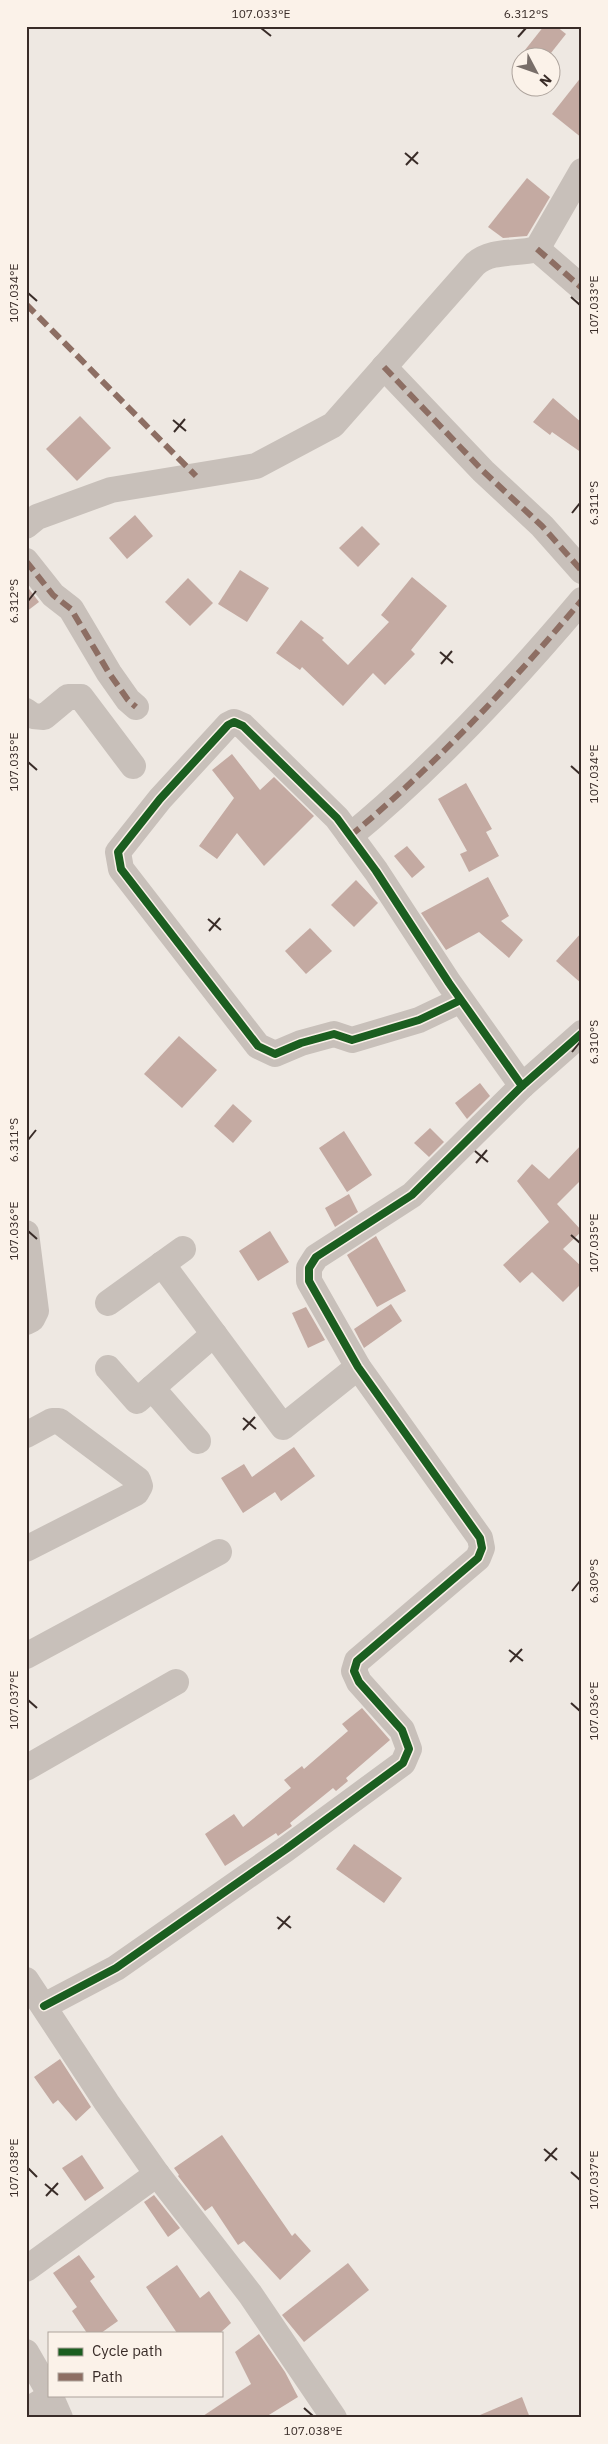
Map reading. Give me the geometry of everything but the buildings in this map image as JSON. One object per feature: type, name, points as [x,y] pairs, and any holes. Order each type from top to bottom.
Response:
[{"type":"street","points":[[26,526],[37,517],[111,490],[256,466],[333,425],[475,264],[484,257],[494,253],[520,254],[537,249],[582,171]]},
{"type":"street","points":[[537,249],[582,288]]},
{"type":"street","points":[[384,367],[484,471],[542,526],[582,571]]},
{"type":"street","points":[[26,561],[53,595],[71,609],[109,673],[128,700],[136,707]]},
{"type":"street","points":[[350,836],[404,791],[541,648],[582,600]]},
{"type":"street","points":[[26,711],[33,716],[44,717],[68,697],[80,696],[134,766]]},
{"type":"street","points":[[461,1000],[419,1020],[352,1040],[334,1034],[302,1043],[275,1054],[258,1046],[154,914],[121,869],[118,852],[181,775],[228,725],[234,722],[243,726],[337,818],[376,871],[461,1000],[522,1086]]},
{"type":"street","points":[[44,2006],[116,1968],[286,1849],[403,1763],[409,1750],[402,1730],[359,1682],[354,1671],[357,1661],[478,1558],[482,1548],[480,1538],[358,1367],[309,1281],[309,1268],[316,1257],[412,1195],[522,1086],[582,1033]]},
{"type":"street","points":[[26,1233],[36,1311],[32,1319],[26,1322]]},
{"type":"street","points":[[108,1303],[173,1256],[214,1334],[283,1427],[358,1367]]},
{"type":"street","points":[[108,1368],[137,1401],[214,1334]]},
{"type":"street","points":[[152,1388],[198,1441]]},
{"type":"street","points":[[26,1435],[52,1421],[59,1421],[138,1480],[140,1486],[136,1493],[26,1549]]},
{"type":"street","points":[[26,1656],[219,1552]]},
{"type":"street","points":[[26,1768],[176,1682]]},
{"type":"street","points":[[26,1980],[107,2103],[157,2174],[250,2294],[334,2418]]},
{"type":"street","points":[[30,2259],[157,2174]]},
{"type":"street","points":[[26,2352],[48,2393]]},
{"type":"street","points":[[26,2411],[52,2400]]},
{"type":"marked path","points":[[537,249],[582,288]]},
{"type":"marked path","points":[[26,304],[196,476]]},
{"type":"marked path","points":[[384,367],[483,471],[542,526],[582,571]]},
{"type":"marked path","points":[[26,561],[53,595],[71,609],[109,673],[128,700],[136,707]]},
{"type":"marked path","points":[[350,836],[442,753],[500,693],[582,600]]},
{"type":"cycle path","points":[[461,1000],[419,1020],[352,1040],[334,1034],[301,1043],[275,1054],[258,1046],[121,869],[118,852],[160,799],[228,725],[234,722],[243,726],[337,818],[376,871],[449,983],[522,1086]]},
{"type":"cycle path","points":[[44,2006],[116,1968],[286,1849],[403,1763],[409,1749],[402,1730],[359,1682],[354,1671],[357,1661],[478,1558],[482,1548],[480,1538],[358,1367],[309,1281],[309,1268],[316,1257],[412,1195],[522,1086],[582,1033]]}]
